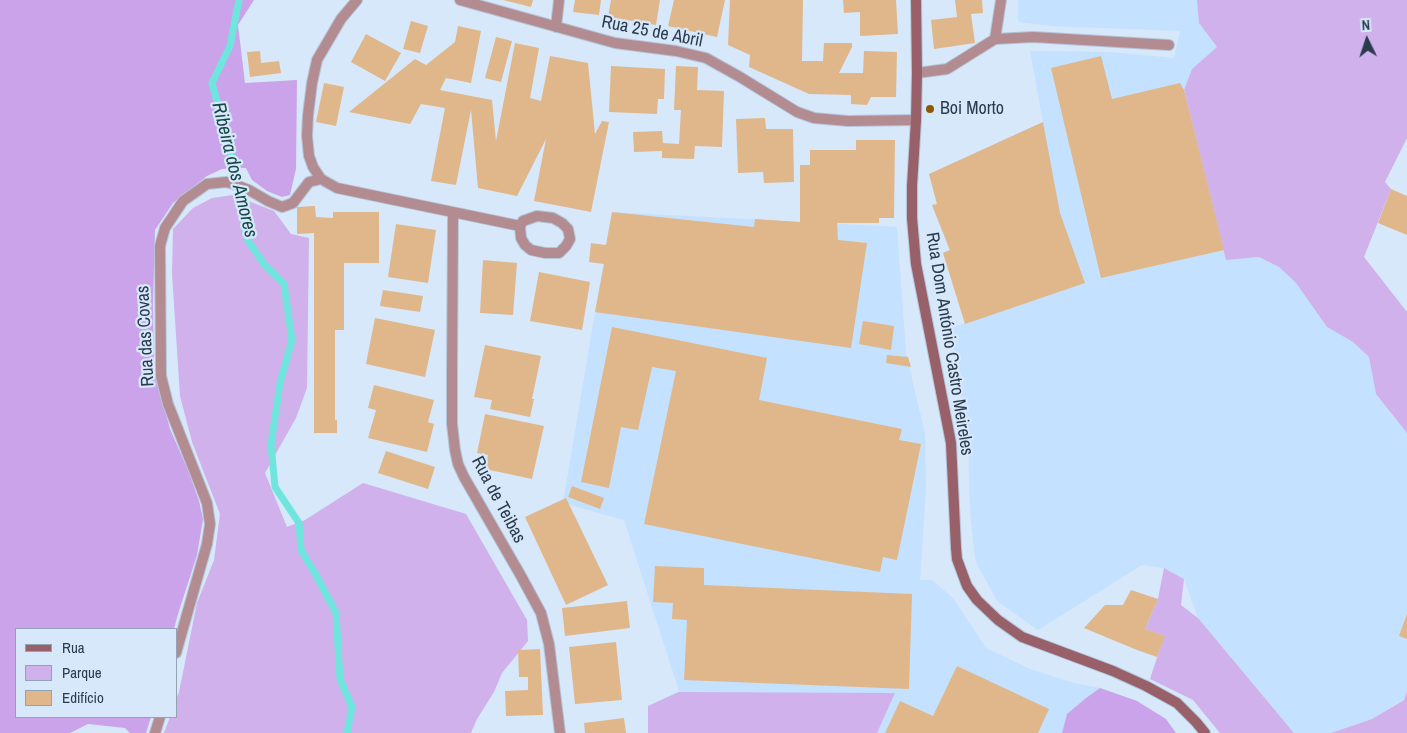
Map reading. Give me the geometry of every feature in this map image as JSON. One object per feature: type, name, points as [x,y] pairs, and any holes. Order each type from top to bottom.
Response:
[{"type":"street","points":[[357,0],[341,19],[317,60],[312,83],[307,136],[309,156],[313,167],[321,179],[337,188],[520,226]]},
{"type":"street","name":"Rua 25 de Abril","points":[[460,0],[615,43],[676,51],[706,58],[797,112],[814,118],[848,121],[916,120]]},
{"type":"street","points":[[556,28],[560,0]]},
{"type":"street","name":"Rua Dom António Castro Meireles","points":[[916,0],[916,120],[912,186],[912,218],[916,264],[951,443],[956,548],[967,586],[977,600],[998,620],[1022,637],[1113,671],[1146,686],[1177,703],[1205,733]]},
{"type":"street","points":[[995,38],[1001,0]]},
{"type":"street","points":[[917,73],[947,69],[995,38],[1033,37],[1169,45]]},
{"type":"street","name":"Rua das Covas","points":[[178,646],[207,544],[210,524],[207,503],[168,404],[161,376],[160,246],[165,228],[183,201],[207,184],[231,182],[282,207],[293,203],[309,182],[321,179]]},
{"type":"street","name":"Rua de Teibas","points":[[453,212],[452,424],[455,450],[458,464],[464,477],[541,613],[549,644],[560,733]]},
{"type":"street","points":[[537,216],[553,218],[568,229],[570,239],[559,252],[545,254],[531,250],[525,245],[521,238],[520,226],[523,221],[537,216]]},
{"type":"street","points":[[155,733],[160,718]]},
{"type":"shaded area","points":[[0,0],[254,0],[238,25],[245,83],[297,80],[296,169],[290,195],[282,197],[267,191],[252,180],[246,168],[222,169],[207,176],[173,203],[155,230],[154,371],[170,429],[188,470],[203,519],[197,555],[174,628],[15,628],[15,718],[151,718],[146,733],[130,733],[125,728],[88,724],[70,733],[0,733]]},
{"type":"shaded area","points":[[1018,0],[1197,0],[1199,23],[1217,47],[1192,69],[1184,90],[1226,259],[1259,257],[1279,267],[1296,283],[1327,327],[1353,342],[1369,357],[1376,394],[1407,433],[1407,691],[1404,699],[1372,719],[1331,733],[1294,733],[1198,618],[1184,579],[1164,568],[1142,565],[1038,630],[997,601],[975,560],[970,511],[968,442],[951,328],[965,323],[943,253],[949,250],[932,205],[937,204],[929,174],[1043,122],[1030,51],[1111,52],[1174,58],[1180,31],[1051,26],[1018,22]]},
{"type":"shaded area","points":[[612,212],[897,227],[906,353],[925,434],[926,489],[920,580],[932,580],[953,598],[986,648],[1030,669],[1074,683],[1100,688],[1067,714],[1062,733],[648,733],[648,706],[679,691],[624,520],[563,503]]},
{"type":"shaded area","points":[[1100,688],[1137,701],[1166,719],[1176,733],[1062,733],[1067,714]]},
{"type":"green space","points":[[1197,0],[1407,0],[1407,138],[1385,182],[1391,189],[1364,257],[1407,312],[1407,433],[1376,394],[1369,357],[1353,342],[1327,327],[1296,283],[1279,267],[1259,257],[1226,260],[1184,90],[1192,69],[1217,47],[1199,23]]},
{"type":"green space","points":[[233,195],[274,211],[291,234],[309,238],[307,388],[296,418],[265,473],[287,527],[305,520],[363,483],[466,514],[527,620],[528,641],[502,673],[494,692],[477,719],[471,733],[164,733],[170,718],[178,718],[178,695],[197,603],[214,560],[220,514],[192,442],[180,396],[172,274],[173,229],[193,208],[212,198]]},
{"type":"green space","points":[[1164,568],[1184,579],[1181,605],[1198,618],[1294,733],[1220,733],[1193,700],[1150,679],[1164,636],[1145,629],[1158,599]]},
{"type":"green space","points":[[1407,691],[1407,733],[1331,733],[1372,719],[1404,700]]},
{"type":"green space","points":[[679,692],[895,693],[877,733],[648,733],[648,706]]},
{"type":"building","points":[[503,0],[533,0],[531,7]]},
{"type":"building","points":[[575,0],[601,0],[599,15],[573,12]]},
{"type":"building","points":[[611,0],[660,0],[656,25],[608,17]]},
{"type":"building","points":[[674,0],[725,0],[717,37],[668,26]]},
{"type":"building","points":[[730,0],[803,0],[802,61],[823,61],[824,43],[852,43],[852,47],[839,73],[863,73],[864,51],[897,52],[896,97],[871,97],[867,105],[851,104],[851,95],[809,94],[749,67],[750,55],[728,45]]},
{"type":"building","points":[[843,0],[896,0],[898,34],[860,36],[860,12],[844,13]]},
{"type":"building","points":[[955,0],[982,0],[983,13],[971,14],[975,43],[934,49],[931,20],[957,17]]},
{"type":"building","points":[[411,21],[428,26],[420,53],[403,49]]},
{"type":"building","points":[[458,26],[481,31],[471,83],[446,78],[440,90],[492,100],[496,141],[515,43],[539,48],[530,98],[541,101],[550,56],[588,63],[595,134],[602,121],[609,122],[591,212],[534,201],[546,139],[517,196],[478,188],[471,110],[456,185],[431,181],[445,108],[421,104],[410,124],[349,112],[415,59],[426,65],[455,42]]},
{"type":"building","points":[[366,34],[401,53],[385,81],[351,62]]},
{"type":"building","points":[[496,37],[512,41],[501,82],[485,78]]},
{"type":"building","points":[[260,51],[261,63],[279,61],[281,73],[250,77],[247,52]]},
{"type":"building","points":[[1101,56],[1112,99],[1180,83],[1184,90],[1224,250],[1101,278],[1051,68]]},
{"type":"building","points":[[611,66],[665,69],[664,99],[658,99],[657,114],[609,112]]},
{"type":"building","points":[[676,66],[698,67],[697,90],[724,91],[722,147],[695,146],[694,159],[662,158],[662,151],[634,152],[633,132],[662,131],[663,143],[679,144],[681,110],[674,110]]},
{"type":"building","points":[[324,83],[344,87],[336,126],[316,122]]},
{"type":"building","points":[[765,118],[766,129],[793,129],[794,182],[764,183],[763,172],[738,173],[736,119]]},
{"type":"building","points":[[1043,122],[1060,213],[1085,283],[965,324],[943,253],[950,250],[932,205],[937,204],[929,174]]},
{"type":"building","points":[[856,140],[895,140],[894,218],[879,218],[879,223],[837,223],[838,240],[867,243],[851,348],[595,312],[604,264],[589,262],[591,243],[606,245],[612,212],[754,227],[755,219],[800,222],[800,165],[810,165],[810,150],[856,150]]},
{"type":"building","points":[[1391,189],[1407,196],[1407,235],[1378,223]]},
{"type":"building","points":[[315,206],[316,217],[333,218],[333,212],[379,212],[379,263],[344,263],[344,330],[335,330],[335,420],[337,420],[337,433],[314,433],[314,233],[297,234],[297,207]]},
{"type":"building","points":[[396,224],[436,230],[428,283],[388,277]]},
{"type":"building","points":[[483,260],[517,263],[513,315],[480,313]]},
{"type":"building","points":[[539,272],[590,282],[582,330],[530,321]]},
{"type":"building","points":[[383,290],[423,296],[420,312],[380,306]]},
{"type":"building","points":[[375,318],[435,330],[425,377],[366,364]]},
{"type":"building","points":[[863,321],[894,326],[891,350],[859,344]]},
{"type":"building","points":[[612,327],[767,358],[759,400],[902,429],[899,440],[921,444],[897,560],[883,557],[880,572],[644,524],[676,371],[652,367],[638,430],[621,427],[609,488],[581,482]]},
{"type":"building","points":[[485,345],[541,356],[530,417],[490,409],[492,400],[474,397]]},
{"type":"building","points":[[887,355],[908,357],[911,367],[886,363]]},
{"type":"building","points":[[374,385],[434,400],[428,422],[434,424],[427,452],[368,438],[376,410],[368,408]]},
{"type":"building","points":[[485,414],[544,426],[532,479],[485,469],[488,455],[477,453]]},
{"type":"building","points":[[386,451],[435,467],[428,489],[378,473]]},
{"type":"building","points":[[572,486],[604,498],[600,509],[568,497]]},
{"type":"building","points":[[566,498],[608,585],[566,605],[525,517]]},
{"type":"building","points":[[655,566],[704,568],[704,585],[912,594],[909,689],[684,680],[687,620],[672,619],[673,603],[653,602]]},
{"type":"building","points":[[1131,590],[1158,599],[1145,629],[1165,636],[1157,657],[1084,628],[1105,605],[1123,605]]},
{"type":"building","points":[[627,601],[630,628],[565,636],[562,608]]},
{"type":"building","points":[[1407,614],[1407,639],[1399,636]]},
{"type":"building","points":[[616,642],[622,700],[575,704],[569,647]]},
{"type":"building","points":[[540,649],[543,715],[506,716],[505,691],[528,690],[528,677],[519,677],[518,650]]},
{"type":"building","points":[[957,666],[1049,709],[1038,733],[885,733],[900,701],[933,716]]},
{"type":"building","points":[[624,718],[626,733],[585,733],[584,723]]},
{"type":"waterway","name":"Ribeira dos Amores","points":[[239,0],[230,46],[212,83],[233,159],[247,239],[264,264],[284,284],[292,340],[280,383],[271,444],[275,487],[299,523],[301,550],[336,613],[340,679],[352,707],[347,733]]},
{"type":"place","name":"Boi Morto","points":[[930,109]]}]
